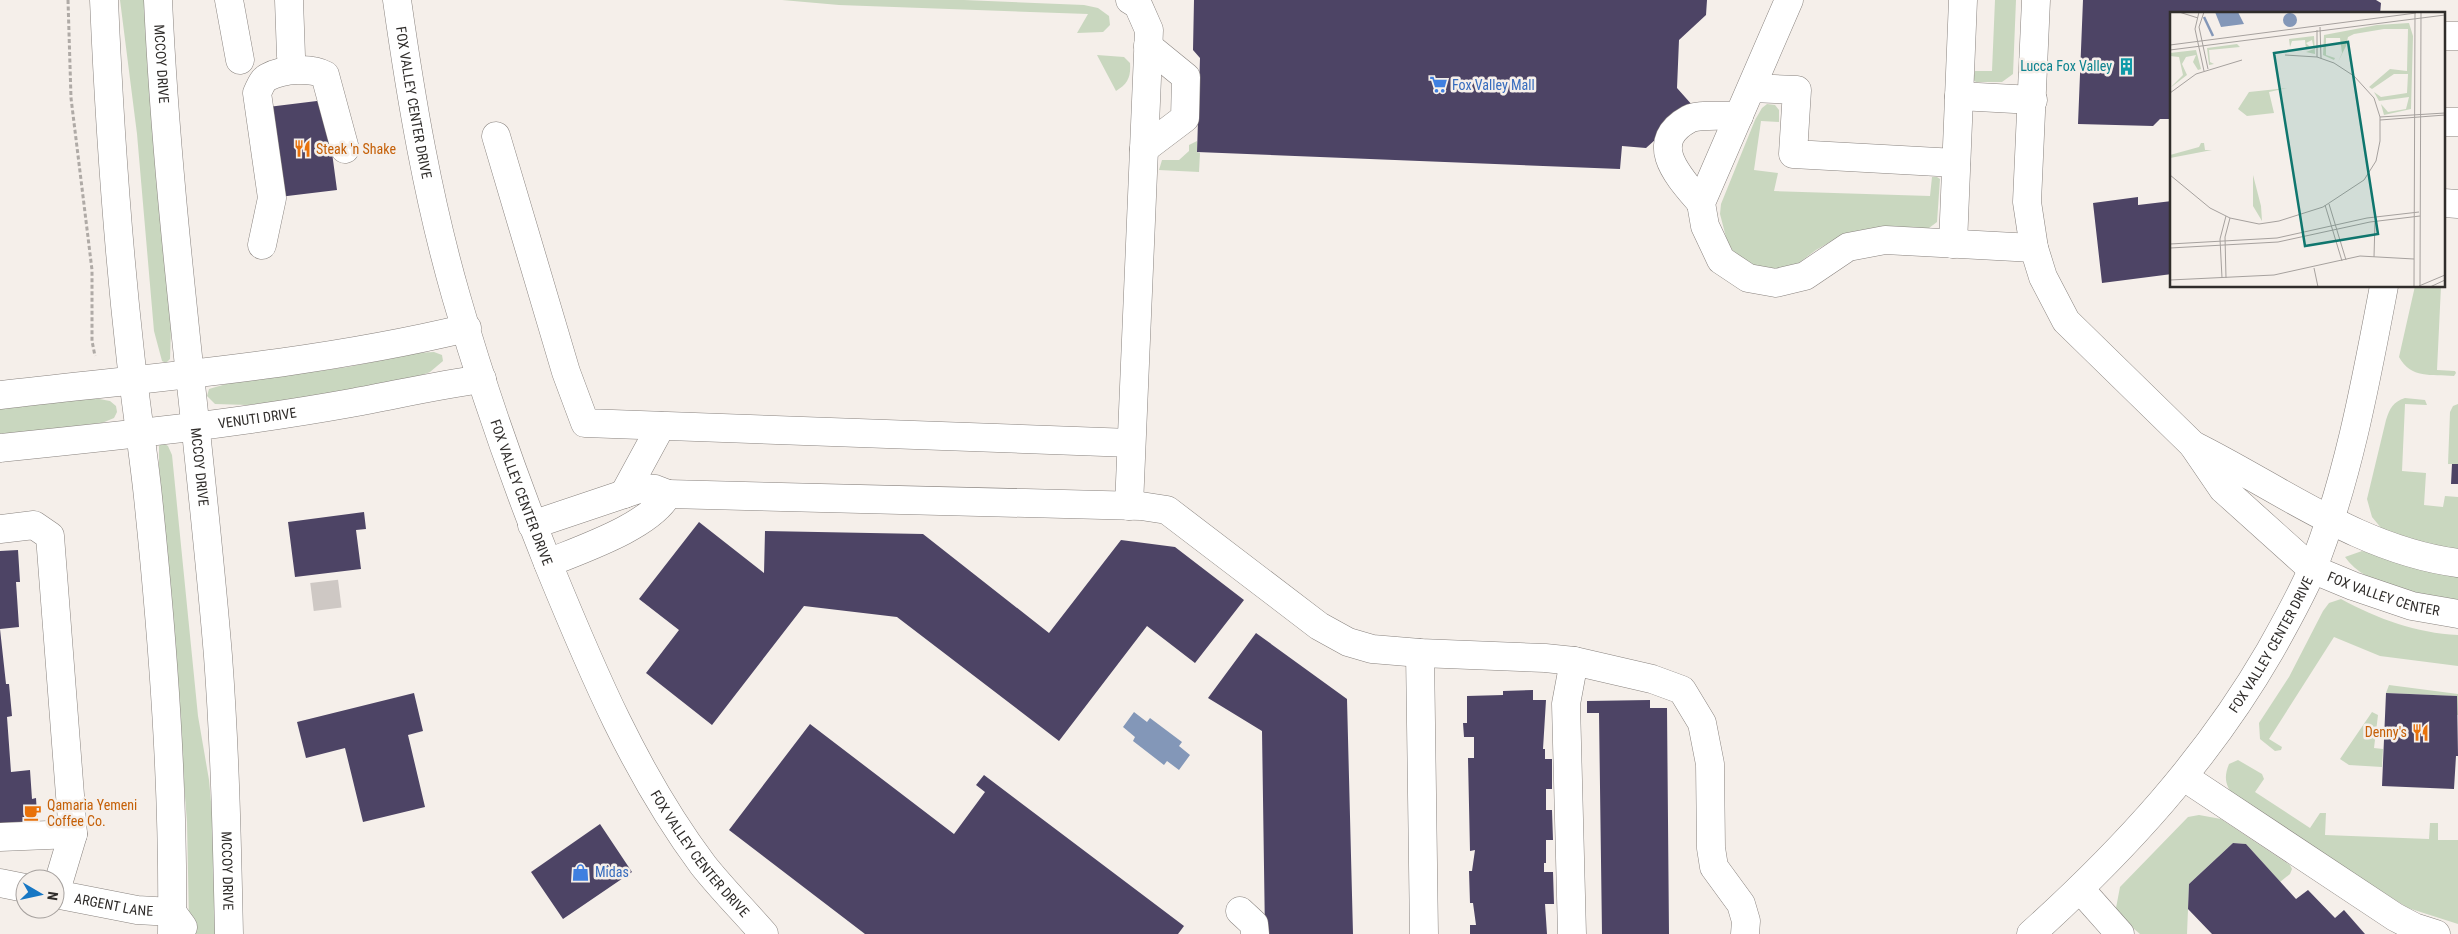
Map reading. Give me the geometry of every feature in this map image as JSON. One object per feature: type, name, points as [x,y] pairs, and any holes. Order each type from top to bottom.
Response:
[{"type":"street","points":[[104,0],[113,151],[161,643],[171,801],[172,923],[189,934]]},
{"type":"street","name":"MCCOY DRIVE","points":[[158,0],[162,86],[188,373],[218,657],[225,777],[229,934]]},
{"type":"street","points":[[229,0],[240,60]]},
{"type":"street","points":[[289,0],[291,56]]},
{"type":"street","name":"FOX VALLEY CENTER DRIVE","points":[[397,0],[418,133],[456,295],[482,379],[532,525],[589,662],[625,741],[654,791],[704,867],[764,934]]},
{"type":"street","points":[[1129,506],[1149,30],[1145,17],[1138,5],[1130,0]]},
{"type":"street","points":[[1701,203],[1789,0]]},
{"type":"street","points":[[1953,244],[1963,0]]},
{"type":"street","points":[[2036,0],[2027,202],[2034,248],[2042,276],[2066,321],[2193,445],[2231,464],[2272,490],[2329,520],[2409,553],[2458,563]]},
{"type":"street","points":[[1144,150],[1185,118],[1186,77],[1148,46]]},
{"type":"street","points":[[262,244],[272,198],[257,93],[261,84],[267,78],[282,73],[311,70],[325,75],[345,149]]},
{"type":"street","points":[[1752,88],[1797,90],[1793,154],[1956,163]]},
{"type":"street","points":[[1959,96],[2033,100]]},
{"type":"street","points":[[1740,116],[1690,118],[1672,134],[1667,147],[1672,169],[1701,203],[1705,226],[1721,260],[1748,278],[1776,283],[1805,276],[1848,247],[1885,240],[2034,248]]},
{"type":"street","points":[[496,136],[563,363],[585,423],[1131,443]]},
{"type":"street","name":"FOX VALLEY CENTER DRIVE","points":[[2030,934],[2080,890],[2165,801],[2222,726],[2258,671],[2296,605],[2312,569],[2329,520],[2350,449],[2384,288]]},
{"type":"street","points":[[0,395],[365,351],[467,328]]},
{"type":"street","name":"VENUTI DRIVE","points":[[0,448],[195,426],[351,403],[431,386],[482,379]]},
{"type":"street","points":[[624,494],[661,426]]},
{"type":"street","name":"FOX VALLEY CENTER","points":[[2193,445],[2223,489],[2312,569],[2353,586],[2412,606],[2458,614]]},
{"type":"street","points":[[532,525],[642,488],[655,489],[668,494],[1129,506],[1168,510],[1319,626],[1348,642],[1372,649],[1574,661],[1652,679],[1682,690],[1702,723],[1710,764],[1711,848],[1714,867],[1742,904],[1746,920],[1745,934]]},
{"type":"street","points":[[548,563],[610,536],[652,514],[662,504],[668,494]]},
{"type":"street","points":[[0,529],[34,525],[50,536],[73,834],[62,869]]},
{"type":"street","points":[[1420,653],[1424,934]]},
{"type":"street","points":[[1572,934],[1566,704],[1574,661]]},
{"type":"street","points":[[2184,777],[2394,917],[2414,927],[2436,934]]},
{"type":"street","points":[[0,837],[73,834]]},
{"type":"street","points":[[0,883],[15,886]]},
{"type":"street","points":[[2080,890],[2120,934]]},
{"type":"street","name":"ARGENT LANE","points":[[65,896],[137,910],[172,923]]},
{"type":"street","points":[[1240,911],[1254,924],[1255,934]]},
{"type":"path","points":[[68,0],[71,98],[92,270],[92,341],[95,356]]},
{"type":"green space","points":[[120,0],[146,0],[155,145],[171,329],[170,359],[166,363],[162,361],[154,331],[137,134]]},
{"type":"green space","points":[[782,0],[964,0],[1084,5],[1098,8],[1109,16],[1110,25],[1103,32],[1077,33],[1088,14],[839,5]]},
{"type":"green space","points":[[1995,0],[2016,0],[2013,74],[2002,82],[1976,82],[1973,80],[1975,71],[1992,71]]},
{"type":"green space","points":[[1097,55],[1124,57],[1130,63],[1128,80],[1116,91]]},
{"type":"green space","points":[[1767,104],[1775,105],[1779,110],[1779,122],[1761,121],[1754,170],[1778,173],[1774,191],[1930,196],[1932,177],[1937,177],[1940,179],[1937,222],[1925,231],[1867,229],[1844,234],[1816,250],[1796,265],[1773,270],[1757,268],[1734,253],[1727,241],[1720,214],[1721,204],[1755,120],[1762,108]]},
{"type":"green space","points":[[1197,141],[1197,152],[1200,153],[1199,172],[1159,170],[1162,160],[1179,160],[1189,151],[1189,145]]},
{"type":"green space","points":[[2415,288],[2441,288],[2437,370],[2455,371],[2456,373],[2454,376],[2422,374],[2409,369],[2399,357]]},
{"type":"green space","points":[[434,352],[442,355],[443,361],[430,372],[417,377],[314,397],[248,405],[215,404],[207,396],[209,389],[233,382],[348,367],[417,353]]},
{"type":"green space","points":[[94,398],[110,401],[116,406],[117,412],[114,418],[102,423],[0,435],[0,409]]},
{"type":"green space","points":[[2405,398],[2425,400],[2427,405],[2405,404],[2402,471],[2426,473],[2424,505],[2443,507],[2445,496],[2458,497],[2458,550],[2423,542],[2382,529],[2372,517],[2367,499],[2386,420],[2392,406]]},
{"type":"green space","points":[[2458,404],[2458,464],[2448,464],[2450,412],[2453,406]]},
{"type":"green space","points":[[163,443],[168,446],[172,455],[198,716],[209,780],[214,834],[218,934],[196,934],[189,922],[187,822],[159,468],[159,446]]},
{"type":"green space","points":[[2362,551],[2458,576],[2458,601],[2412,593],[2381,583],[2367,576],[2354,568],[2345,557]]},
{"type":"green space","points":[[2341,599],[2369,613],[2398,624],[2442,634],[2458,635],[2458,666],[2380,656],[2334,637],[2269,739],[2282,747],[2281,750],[2275,751],[2260,739],[2259,723],[2289,677],[2323,611],[2329,603]]},
{"type":"green space","points":[[2389,685],[2458,694],[2458,715],[2456,715],[2456,696],[2386,693]]},
{"type":"green space","points":[[2372,712],[2378,715],[2374,748],[2383,749],[2382,767],[2349,765],[2340,759]]},
{"type":"green space","points":[[2238,760],[2262,774],[2264,779],[2255,792],[2310,828],[2320,813],[2326,813],[2325,835],[2429,839],[2430,823],[2438,823],[2438,840],[2458,840],[2458,924],[2408,908],[2235,798],[2229,790],[2226,774],[2229,764]]},
{"type":"green space","points":[[2199,815],[2221,819],[2290,865],[2292,869],[2290,874],[2280,882],[2246,844],[2233,843],[2189,884],[2187,934],[2140,934],[2121,918],[2116,908],[2120,887],[2188,817]]},
{"type":"water","points":[[1134,712],[1147,722],[1150,718],[1182,742],[1179,746],[1190,755],[1179,770],[1167,761],[1164,765],[1133,741],[1135,737],[1123,727]]},
{"type":"building","name":"Fox Valley Mall","points":[[1194,0],[1707,0],[1706,15],[1679,40],[1677,88],[1693,106],[1646,148],[1622,146],[1620,169],[1197,152],[1200,58],[1193,50]]},
{"type":"building","name":"Lucca Fox Valley","points":[[2083,0],[2376,0],[2381,3],[2380,12],[2170,12],[2170,119],[2160,119],[2153,126],[2078,124]]},
{"type":"building","name":"Steak 'n Shake","points":[[325,100],[337,190],[279,197],[268,107]]},
{"type":"building","points":[[2138,197],[2138,205],[2170,201],[2170,274],[2102,283],[2093,203]]},
{"type":"building","points":[[2452,464],[2458,464],[2458,484],[2451,484]]},
{"type":"building","points":[[364,512],[366,529],[356,530],[361,569],[295,577],[288,522]]},
{"type":"building","points":[[699,522],[764,573],[765,531],[923,534],[1049,633],[1121,540],[1175,547],[1244,600],[1195,663],[1147,626],[1059,741],[897,617],[804,606],[712,725],[646,673],[679,630],[639,599]]},
{"type":"building","points":[[18,550],[20,582],[16,582],[19,627],[0,629],[0,551]]},
{"type":"building","points":[[0,629],[6,684],[9,684],[12,716],[7,717],[11,772],[30,770],[32,799],[36,798],[38,831],[0,834]]},
{"type":"building","points":[[1256,633],[1347,699],[1353,934],[1265,934],[1262,731],[1208,698]]},
{"type":"building","points":[[1533,690],[1533,700],[1546,700],[1543,749],[1545,749],[1545,759],[1552,759],[1552,789],[1546,789],[1546,810],[1552,810],[1553,840],[1546,840],[1544,872],[1553,872],[1554,904],[1545,904],[1547,934],[1470,934],[1470,925],[1476,925],[1473,903],[1470,903],[1469,871],[1472,871],[1475,850],[1470,851],[1468,758],[1474,758],[1474,737],[1464,737],[1463,723],[1467,723],[1467,696],[1503,695],[1503,691]]},
{"type":"building","points":[[414,693],[423,731],[408,735],[425,807],[363,822],[345,748],[306,758],[297,722]]},
{"type":"building","name":"Denny's","points":[[2386,693],[2457,696],[2458,756],[2456,756],[2454,789],[2382,786]]},
{"type":"building","points":[[1650,700],[1650,708],[1667,708],[1669,934],[1602,934],[1599,713],[1587,713],[1587,701]]},
{"type":"building","points":[[810,724],[954,834],[985,792],[976,785],[984,775],[1184,926],[1178,934],[865,934],[729,830]]},
{"type":"building","name":"Midas","points":[[600,824],[632,872],[563,919],[531,872]]},
{"type":"building","points":[[2233,843],[2246,844],[2296,899],[2308,890],[2335,918],[2344,910],[2365,934],[2212,934],[2188,909],[2189,884]]},
{"type":"tunnel","points":[[312,597],[344,593]]},
{"type":"place","name":"Lucca Fox Valley","points":[[2126,66]]},
{"type":"place","name":"Fox Valley Mall","points":[[1438,85]]},
{"type":"place","name":"Steak 'n Shake","points":[[302,149]]},
{"type":"place","name":"Denny's","points":[[2421,732]]},
{"type":"place","name":"Qamaria Yemeni Coffee Co.","points":[[33,813]]},
{"type":"place","name":"Midas","points":[[581,872]]}]
